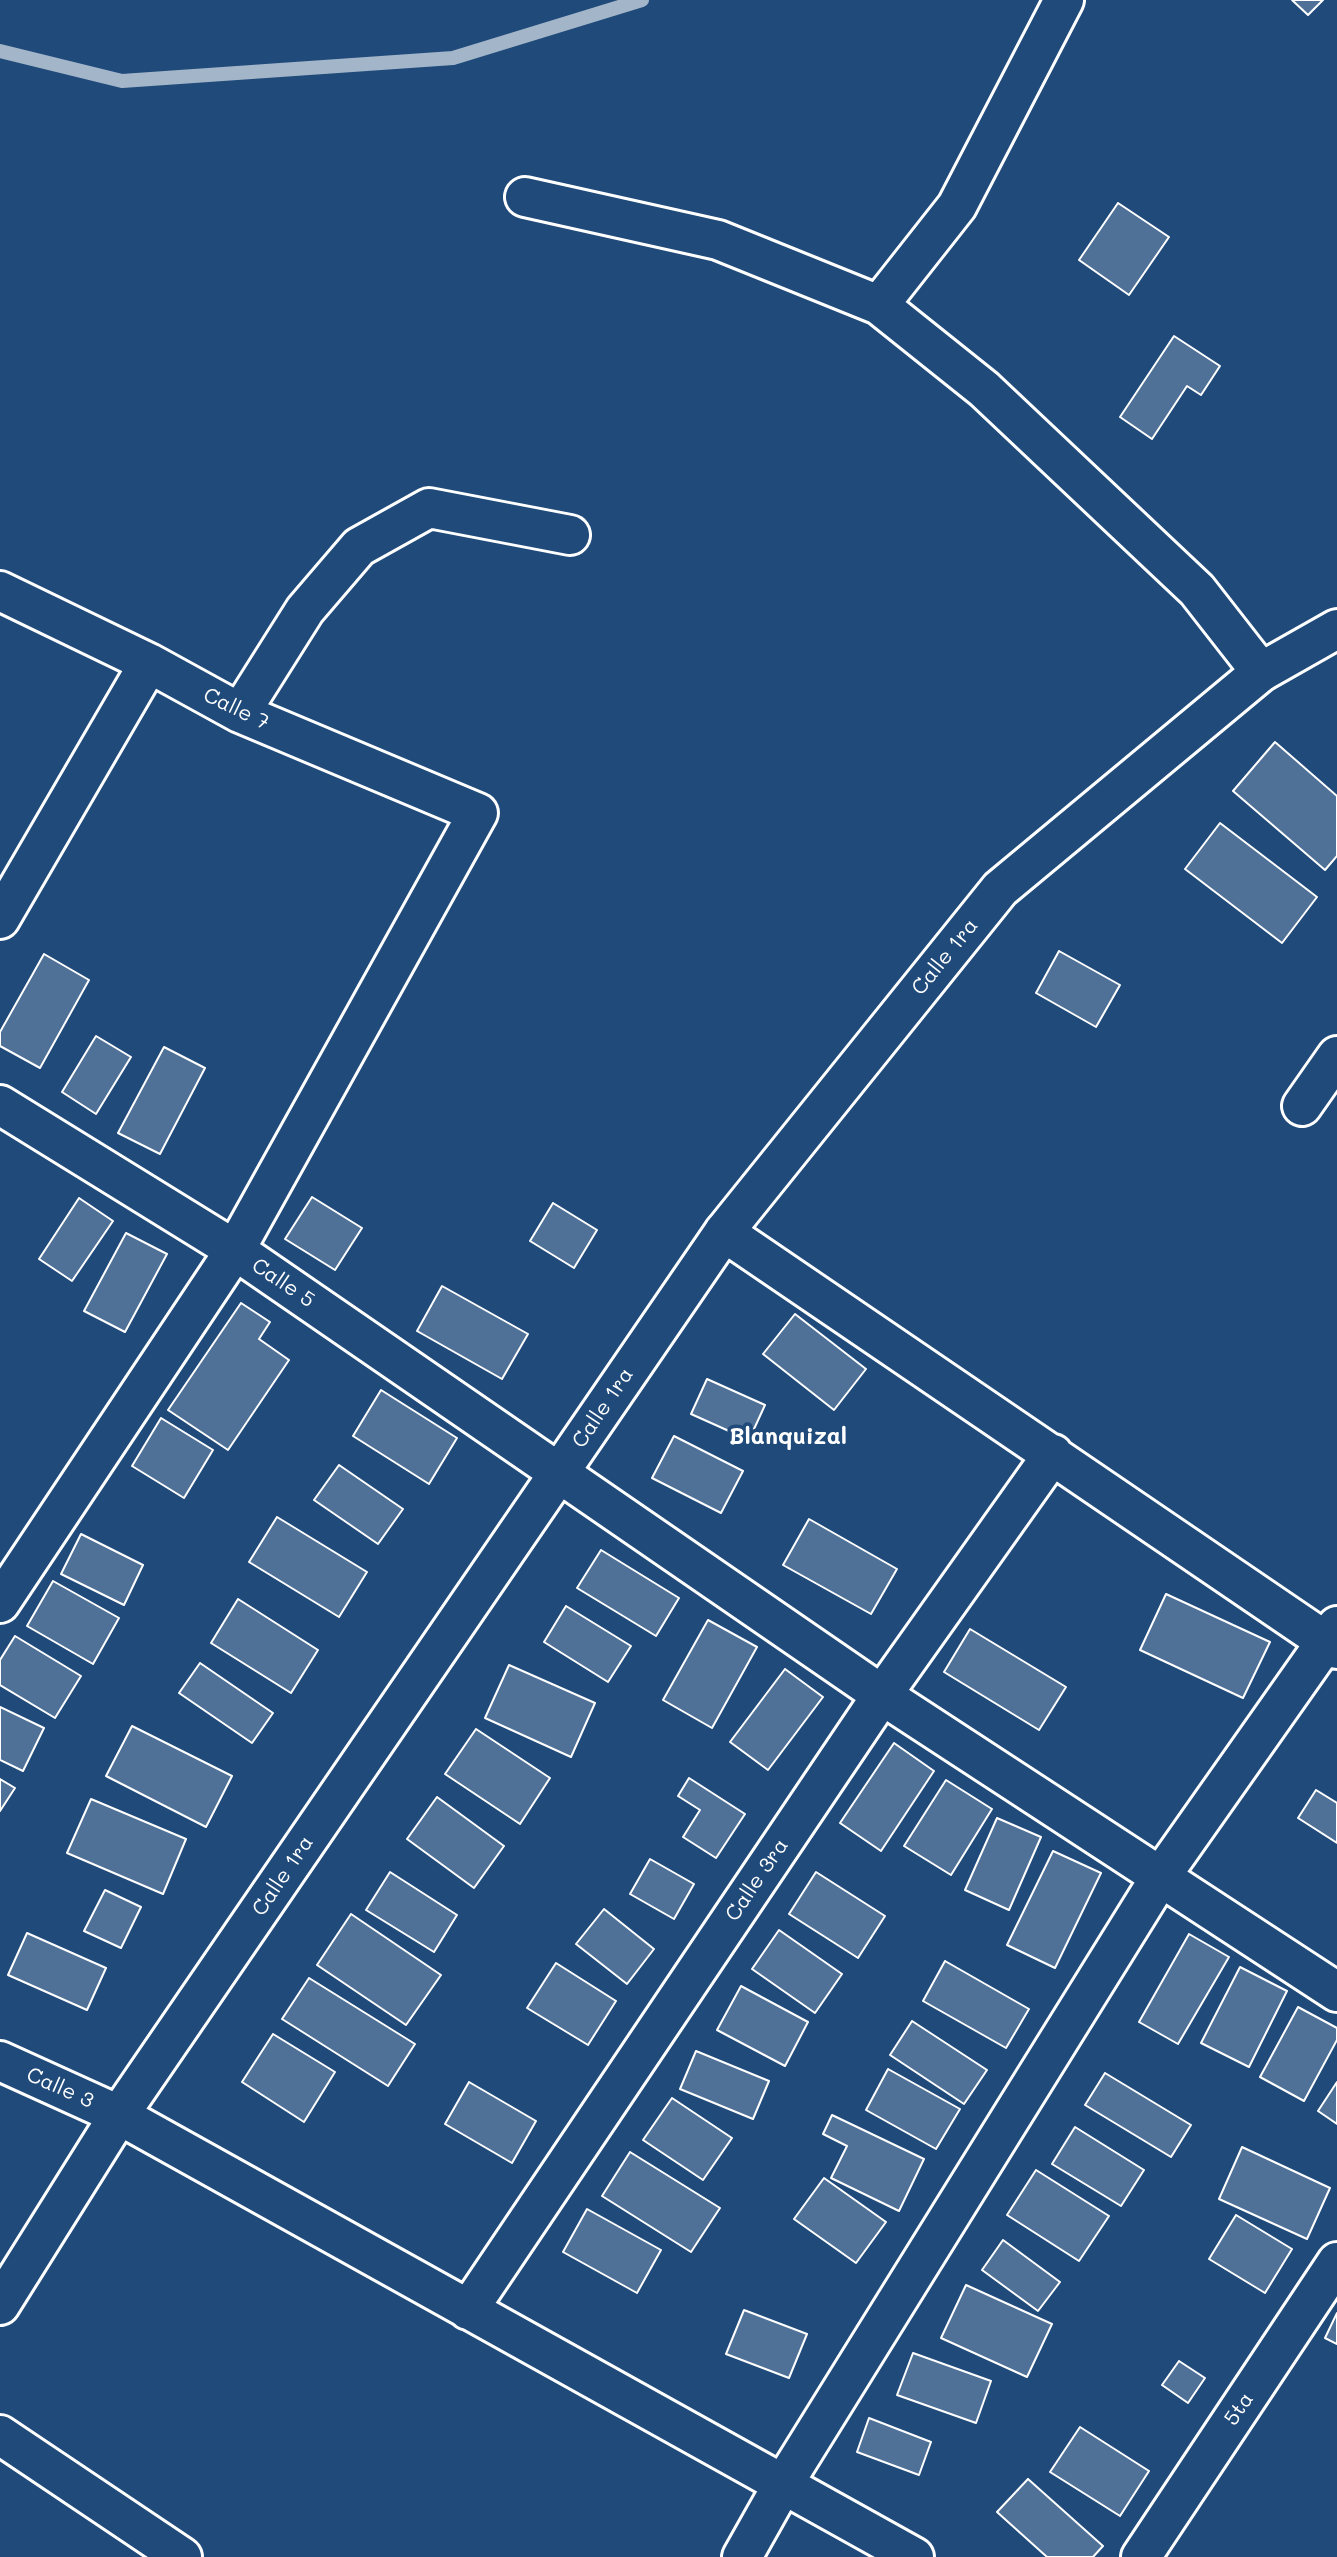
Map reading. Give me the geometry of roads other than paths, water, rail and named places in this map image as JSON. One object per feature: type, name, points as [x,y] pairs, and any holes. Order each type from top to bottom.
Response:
[{"type":"street","points":[[879,305],[957,206],[1064,0]]},
{"type":"street","points":[[525,197],[718,240],[879,305],[984,389],[1197,590],[1261,672]]},
{"type":"street","points":[[240,713],[305,610],[359,547],[429,508],[570,535]]},
{"type":"street","name":"Calle 7","points":[[0,591],[149,663],[240,713],[478,813],[235,1250]]},
{"type":"street","name":"Calle 1ra","points":[[0,2305],[119,2115],[724,1232],[1000,889],[1261,672],[1337,629]]},
{"type":"street","points":[[0,919],[149,663]]},
{"type":"street","points":[[1302,1106],[1337,1056]]},
{"type":"street","name":"Calle 5","points":[[0,1105],[235,1250],[882,1695],[1337,1992]]},
{"type":"street","points":[[724,1232],[1333,1639],[1161,1876],[782,2486],[742,2557]]},
{"type":"street","points":[[0,1603],[235,1250]]},
{"type":"street","name":"Calle 3ra","points":[[468,2310],[882,1695],[1053,1454]]},
{"type":"street","name":"Calle 3","points":[[0,2061],[119,2115],[914,2557]]},
{"type":"street","name":"5ta","points":[[1141,2557],[1337,2262]]},
{"type":"street","points":[[0,2435],[182,2557]]},
{"type":"waterway","points":[[0,51],[122,81],[453,58],[642,0]]},
{"type":"district","name":"Blanquizal","points":[[788,1437]]}]
